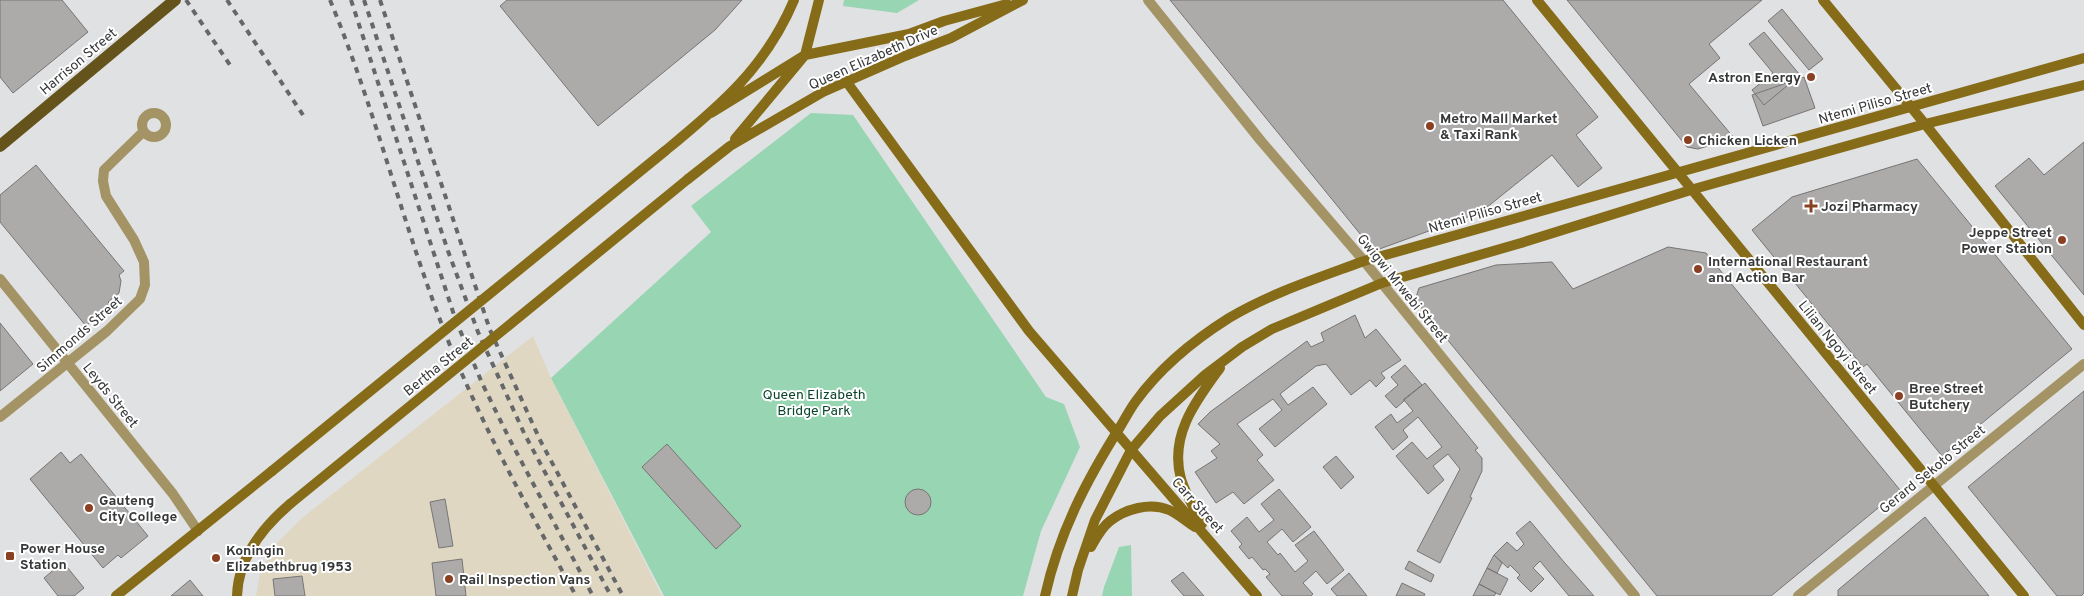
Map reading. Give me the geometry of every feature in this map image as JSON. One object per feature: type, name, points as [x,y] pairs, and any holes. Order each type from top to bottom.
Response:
[{"type":"main road","name":"Harrison Street","points":[[0,146],[175,0]]},
{"type":"street","points":[[116,596],[711,113],[761,61],[779,34],[794,0]]},
{"type":"street","points":[[730,146],[805,55],[819,0]]},
{"type":"street","points":[[711,113],[805,55],[909,34],[944,21],[1022,0]]},
{"type":"street","name":"Queen Elizabeth Drive","points":[[688,179],[730,146],[803,104],[846,81],[951,38],[1022,0]]},
{"type":"street","name":"Gwigwi Mrwebi Street","points":[[1148,0],[1261,141],[1382,283],[1635,596]]},
{"type":"street","name":"Lilian Ngoyi Street","points":[[1537,0],[2024,596]]},
{"type":"street","points":[[1823,0],[1925,124],[2084,325]]},
{"type":"street","name":"Ntemi Piliso Street","points":[[1045,596],[1057,552],[1070,517],[1094,468],[1135,402],[1183,350],[1228,319],[1263,299],[1364,261],[2084,58]]},
{"type":"street","name":"Carr Street","points":[[846,81],[1030,331],[1258,596]]},
{"type":"street","points":[[1072,596],[1078,570],[1095,520],[1131,450],[1160,416],[1205,375],[1242,347],[1272,329],[1382,283],[1694,190],[1925,124],[2084,84]]},
{"type":"street","name":"Simmonds Street","points":[[0,417],[107,330],[140,298],[145,286],[144,262],[134,240],[106,196],[103,181],[104,170],[143,132]]},
{"type":"street","name":"Bertha Street","points":[[237,596],[243,567],[256,540],[272,520],[688,179]]},
{"type":"street","name":"Leyds Street","points":[[0,279],[173,494],[198,531]]},
{"type":"street","points":[[1208,536],[1181,479],[1178,455],[1180,434],[1194,405],[1226,359]]},
{"type":"street","name":"Gerard Sekoto Street","points":[[1798,596],[2084,364]]},
{"type":"street","points":[[1078,570],[1098,534],[1110,521],[1138,508],[1154,506],[1169,510],[1208,536]]},
{"type":"shaded area","points":[[533,336],[551,378],[662,596],[256,596],[260,573],[277,543],[302,518]]},
{"type":"green space","points":[[844,0],[919,0],[897,13],[843,6]]},
{"type":"green space","name":"Queen Elizabeth Bridge Park","points":[[811,113],[853,115],[1046,397],[1064,404],[1080,447],[1041,531],[1023,596],[664,596],[551,378],[711,232],[691,206]]},
{"type":"green space","points":[[1131,545],[1132,596],[1102,596],[1119,547]]},
{"type":"building","points":[[0,0],[62,0],[88,32],[13,93],[0,77]]},
{"type":"building","points":[[507,0],[742,0],[715,30],[598,126],[500,6]]},
{"type":"building","name":"Metro Mall Market & Taxi Rank","points":[[1170,0],[1503,0],[1598,117],[1576,135],[1602,168],[1578,187],[1552,155],[1481,212],[1374,251]]},
{"type":"building","points":[[1567,0],[1762,0],[1709,44],[1720,58],[1689,84],[1734,138],[1698,149],[1687,147]]},
{"type":"building","points":[[1782,9],[1823,59],[1809,70],[1768,21]]},
{"type":"building","points":[[1764,32],[1800,75],[1764,105],[1752,90],[1773,73],[1749,44]]},
{"type":"building","points":[[1804,77],[1815,108],[1763,126],[1752,95]]},
{"type":"building","name":"Jeppe Street Power Station","points":[[2084,142],[2084,295],[1995,186],[2029,158],[2044,175]]},
{"type":"building","points":[[1917,159],[2072,349],[1942,456],[1867,364],[1863,367],[1752,230],[1792,197]]},
{"type":"building","points":[[36,165],[124,271],[119,275],[121,281],[119,293],[108,302],[111,305],[86,326],[0,222],[0,195]]},
{"type":"building","points":[[1668,247],[1706,253],[1900,490],[1771,596],[1657,596],[1415,300],[1419,288],[1496,265],[1552,262],[1573,289]]},
{"type":"building","points":[[1355,315],[1365,338],[1376,329],[1401,360],[1381,373],[1385,378],[1376,387],[1370,380],[1351,395],[1326,364],[1316,366],[1280,394],[1288,405],[1313,387],[1327,404],[1275,447],[1259,429],[1282,410],[1273,399],[1237,424],[1263,455],[1257,460],[1274,480],[1244,504],[1233,492],[1216,503],[1195,472],[1217,458],[1211,451],[1220,444],[1198,424],[1210,412],[1307,341],[1311,347],[1324,341],[1321,333]]},
{"type":"building","points":[[0,323],[33,364],[0,391]]},
{"type":"building","points":[[1405,365],[1422,385],[1396,408],[1385,396],[1398,385],[1391,377]]},
{"type":"building","points":[[1425,383],[1478,448],[1475,450],[1482,458],[1482,471],[1470,497],[1472,498],[1440,563],[1417,551],[1460,469],[1448,454],[1433,466],[1444,480],[1428,494],[1396,456],[1412,442],[1427,459],[1442,447],[1418,417],[1403,430],[1408,437],[1393,450],[1375,427],[1391,414],[1397,423],[1413,411],[1404,400]]},
{"type":"building","points":[[2084,391],[2084,593],[2081,596],[2057,596],[1968,487]]},
{"type":"building","points":[[667,444],[741,526],[716,549],[642,467]]},
{"type":"building","name":"Gauteng City College","points":[[61,452],[70,463],[81,454],[148,536],[121,558],[118,555],[103,568],[30,479]]},
{"type":"building","points":[[1336,456],[1354,477],[1341,489],[1323,467]]},
{"type":"building","points":[[918,489],[927,493],[931,502],[927,511],[918,515],[909,511],[905,502],[909,493]]},
{"type":"building","points":[[1279,489],[1311,527],[1293,542],[1282,529],[1267,542],[1278,555],[1280,553],[1295,572],[1308,561],[1295,545],[1314,531],[1344,570],[1327,584],[1316,571],[1303,583],[1313,594],[1311,596],[1282,596],[1266,577],[1270,574],[1265,569],[1263,570],[1252,557],[1249,559],[1239,547],[1242,544],[1231,531],[1247,517],[1259,532],[1274,520],[1261,504]]},
{"type":"building","points":[[445,499],[453,546],[439,548],[430,502]]},
{"type":"building","points":[[1925,517],[1989,596],[1838,596],[1838,590]]},
{"type":"building","points":[[1530,521],[1594,596],[1569,596],[1540,561],[1533,568],[1544,579],[1531,592],[1517,578],[1520,575],[1510,565],[1508,568],[1494,555],[1507,542],[1517,551],[1524,544],[1516,533]]},
{"type":"building","points":[[1494,555],[1502,563],[1497,573],[1487,568]]},
{"type":"building","name":"Rail Inspection Vans","points":[[462,559],[466,596],[436,596],[432,563]]},
{"type":"building","points":[[1409,561],[1434,575],[1431,582],[1405,569]]},
{"type":"building","points":[[63,562],[84,588],[74,596],[58,596],[44,578]]},
{"type":"building","points":[[1487,568],[1508,579],[1500,595],[1479,584]]},
{"type":"building","points":[[1183,572],[1204,596],[1184,596],[1171,581]]},
{"type":"building","points":[[1349,573],[1367,596],[1337,596],[1331,589]]},
{"type":"building","points":[[302,576],[305,596],[275,596],[273,579]]},
{"type":"building","points":[[190,580],[203,596],[171,596]]},
{"type":"building","points":[[1402,583],[1425,594],[1424,596],[1396,596]]},
{"type":"building","points":[[1479,584],[1496,593],[1494,596],[1473,596]]},
{"type":"railway","points":[[186,0],[232,68]]},
{"type":"railway","points":[[227,0],[303,115]]},
{"type":"railway","points":[[330,0],[374,121],[427,285],[456,360],[504,463],[576,596]]},
{"type":"railway","points":[[351,0],[455,318],[482,383],[511,442],[593,596]]},
{"type":"railway","points":[[364,0],[448,251],[478,332],[524,433],[611,596]]},
{"type":"railway","points":[[380,0],[490,330],[540,440],[623,596]]},
{"type":"place","name":"Astron Energy","points":[[1811,77]]},
{"type":"place","name":"Metro Mall Market & Taxi Rank","points":[[1430,126]]},
{"type":"place","name":"Chicken Licken","points":[[1688,140]]},
{"type":"place","name":"Jozi Pharmacy","points":[[1811,206]]},
{"type":"place","name":"Jeppe Street Power Station","points":[[2062,240]]},
{"type":"place","name":"International Restaurant and Action Bar","points":[[1698,269]]},
{"type":"place","name":"Bree Street Butchery","points":[[1899,396]]},
{"type":"place","name":"Gauteng City College","points":[[89,508]]},
{"type":"place","name":"Power House Station","points":[[10,556]]},
{"type":"place","name":"Koningin Elizabethbrug 1953","points":[[216,558]]},
{"type":"place","name":"Rail Inspection Vans","points":[[449,579]]}]
